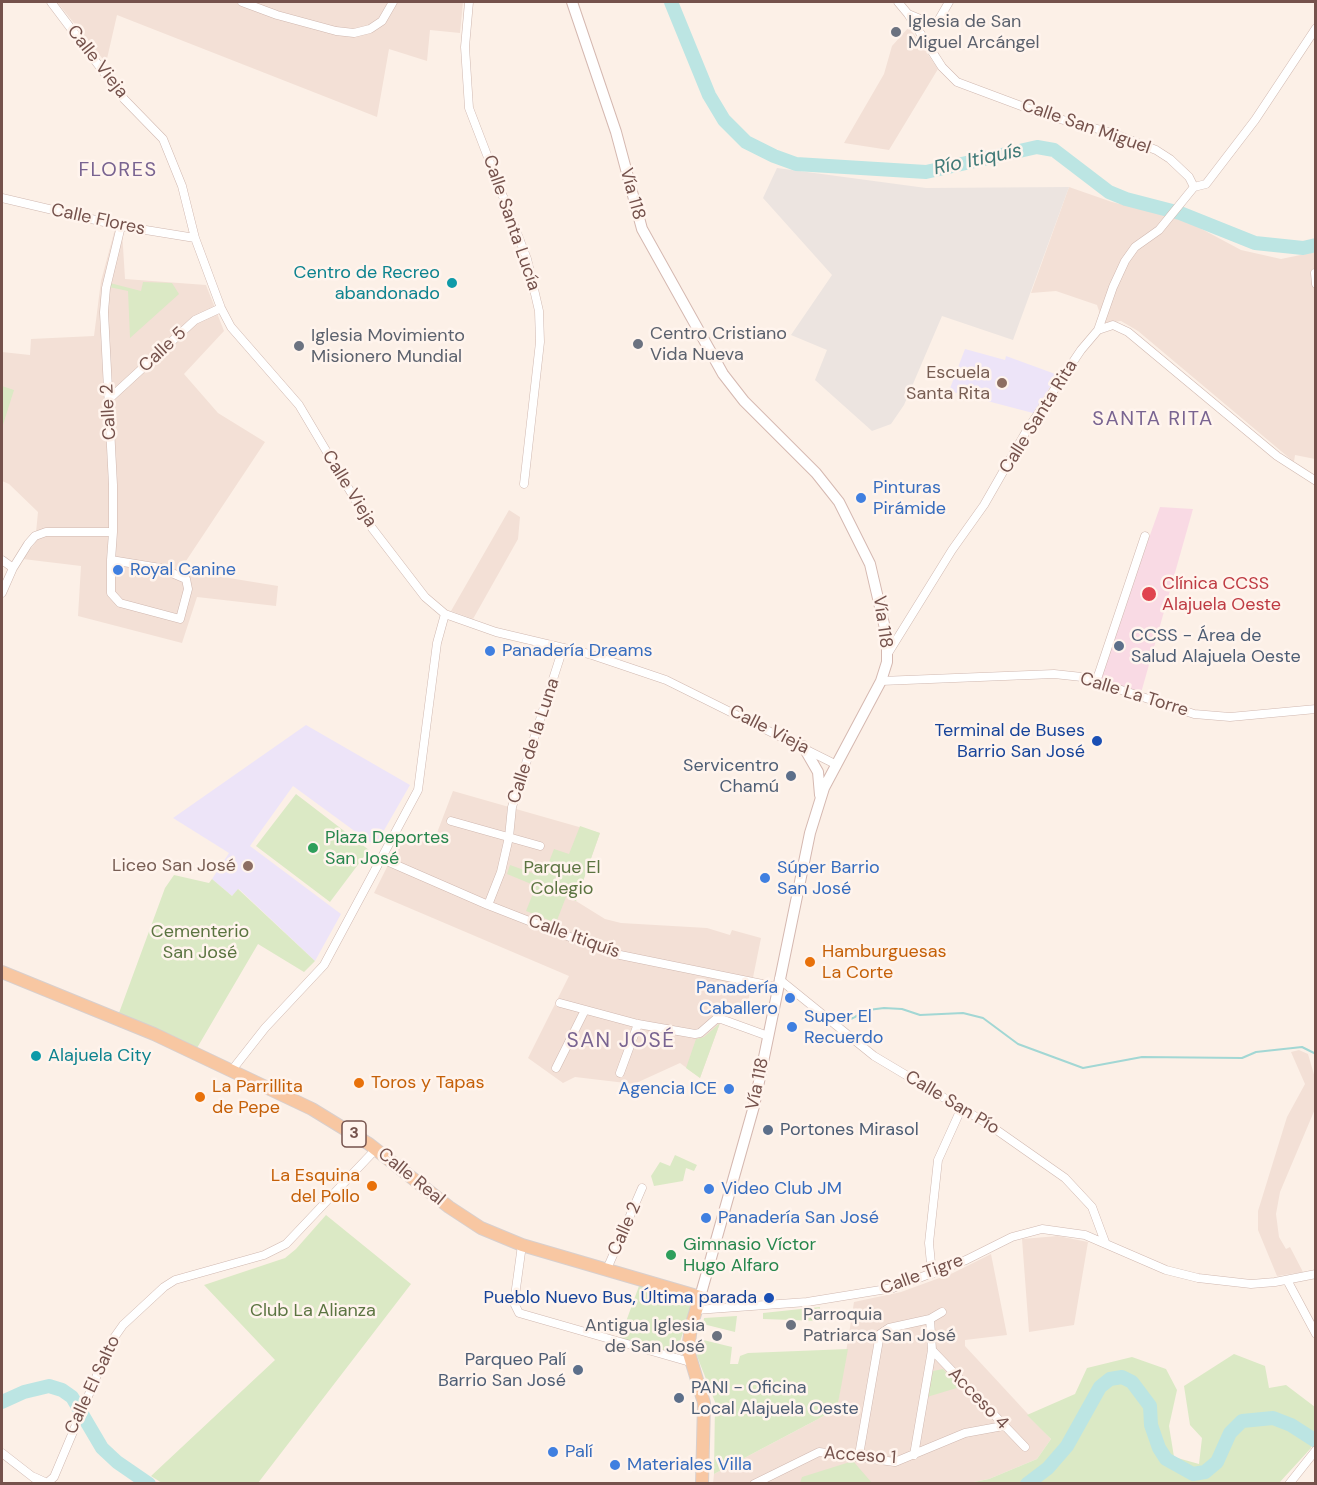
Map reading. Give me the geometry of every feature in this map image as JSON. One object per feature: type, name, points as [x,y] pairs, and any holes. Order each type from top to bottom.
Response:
[{"type":"main road","name":"Vía 118","points":[[572,2],[616,132],[642,229],[723,374],[744,401],[816,474],[848,517],[877,586],[885,620],[887,655],[881,681],[820,799],[801,866],[768,1036],[738,1169],[700,1297]]},
{"type":"main road","points":[[803,746],[818,772],[820,799]]},
{"type":"main road","name":"Calle Real","points":[[2,972],[76,1001],[232,1070],[312,1109],[376,1149],[448,1207],[481,1228],[522,1245],[700,1297]]},
{"type":"main road","points":[[700,1297],[689,1340],[690,1362],[702,1390],[704,1403],[702,1484]]},
{"type":"street","name":"Calle Vieja","points":[[51,2],[124,99],[163,139],[182,186],[195,238],[221,308],[241,340],[298,405],[333,466],[381,541],[414,585],[445,614],[495,632],[638,669],[666,680],[803,746],[837,765]]},
{"type":"street","points":[[242,2],[277,15],[336,31],[354,33],[370,29],[382,21],[393,2]]},
{"type":"street","name":"Calle Santa Lucía","points":[[469,2],[465,46],[469,108],[526,260],[538,311],[540,342],[524,484]]},
{"type":"street","name":"Calle San Miguel","points":[[897,2],[908,14],[942,67],[957,82],[1048,116],[1109,132],[1156,150],[1170,159],[1189,177],[1194,187]]},
{"type":"street","points":[[908,14],[932,24],[938,21],[949,2]]},
{"type":"street","points":[[1194,187],[1206,184],[1220,166],[1255,120],[1316,28]]},
{"type":"street","name":"Calle Santa Rita","points":[[887,655],[952,550],[984,505],[1027,430],[1081,350],[1098,330],[1125,261],[1135,247],[1167,222],[1194,187]]},
{"type":"street","name":"Calle Flores","points":[[2,198],[121,226],[195,238]]},
{"type":"street","name":"Calle 2","points":[[111,560],[160,568],[186,579],[188,589],[180,619],[120,603],[111,593],[111,560],[113,532],[105,304],[106,288],[121,226]]},
{"type":"street","points":[[1315,273],[1316,284]]},
{"type":"street","name":"Calle 5","points":[[109,399],[195,320],[221,308]]},
{"type":"street","points":[[1098,330],[1113,325],[1128,332],[1269,451],[1316,481]]},
{"type":"street","points":[[2,593],[13,568],[35,536],[46,532],[113,532]]},
{"type":"street","points":[[1096,682],[1145,536]]},
{"type":"street","points":[[2,560],[13,568]]},
{"type":"street","points":[[232,1070],[265,1028],[324,964],[418,790],[437,643],[445,614]]},
{"type":"street","name":"Calle de la Luna","points":[[489,905],[501,872],[509,837],[512,807],[563,648]]},
{"type":"street","name":"Calle La Torre","points":[[881,681],[1054,674],[1096,682],[1194,714],[1230,717],[1316,709]]},
{"type":"street","points":[[451,821],[540,846]]},
{"type":"street","name":"Calle Itiquís","points":[[380,858],[489,905],[620,955],[778,983]]},
{"type":"street","name":"Calle San Pío","points":[[778,983],[874,1056],[962,1107],[1076,1187],[1092,1208],[1105,1242]]},
{"type":"street","points":[[560,1003],[638,1024],[695,1034],[700,1033],[716,1019],[721,1019],[768,1036]]},
{"type":"street","points":[[556,1068],[585,1010]]},
{"type":"street","points":[[620,1073],[638,1024]]},
{"type":"street","points":[[932,1274],[929,1243],[938,1160],[962,1107]]},
{"type":"street","name":"Calle El Salto","points":[[55,1484],[55,1474],[77,1420],[111,1342],[120,1329],[164,1287],[175,1280],[264,1255],[285,1245],[376,1149]]},
{"type":"street","name":"Calle 2","points":[[607,1269],[642,1188]]},
{"type":"street","name":"Calle Tigre","points":[[696,1310],[741,1308],[874,1293],[932,1274],[1027,1231],[1042,1229],[1072,1232],[1105,1242],[1166,1270],[1198,1278],[1251,1284],[1316,1274]]},
{"type":"street","points":[[522,1245],[514,1303],[516,1310],[522,1315],[690,1362]]},
{"type":"street","points":[[1287,1280],[1316,1334]]},
{"type":"street","points":[[859,1455],[880,1334],[889,1328],[930,1319],[942,1312]]},
{"type":"street","points":[[914,1455],[932,1350],[930,1319]]},
{"type":"street","name":"Acceso 4","points":[[932,1350],[1024,1447]]},
{"type":"street","name":"Acceso 1","points":[[754,1484],[819,1452],[859,1455],[895,1462],[965,1433],[1003,1426]]},
{"type":"street","points":[[1289,1484],[1315,1450]]},
{"type":"street","points":[[2,1453],[42,1484]]},
{"type":"street","points":[[34,1477],[47,1482],[55,1474]]},
{"type":"shaded area","points":[[57,2],[463,2],[460,33],[430,30],[427,61],[389,49],[377,117],[117,15],[106,63]]},
{"type":"shaded area","points":[[909,27],[938,69],[889,150],[844,143],[884,74],[892,46]]},
{"type":"shaded area","points":[[777,168],[926,188],[1069,187],[1013,340],[942,316],[904,405],[891,424],[872,431],[815,380],[827,350],[791,335],[832,275],[763,198]]},
{"type":"shaded area","points":[[1069,187],[1112,202],[1183,219],[1241,250],[1281,259],[1315,252],[1315,459],[1295,455],[1294,462],[1138,331],[1121,321],[1103,323],[1097,305],[1056,291],[1031,293]]},
{"type":"shaded area","points":[[115,229],[122,231],[125,279],[206,285],[224,331],[184,374],[218,413],[265,442],[180,570],[278,586],[276,606],[197,597],[182,643],[78,616],[81,566],[23,559],[35,543],[38,512],[9,484],[2,481],[2,352],[30,355],[31,339],[94,336],[101,281]]},
{"type":"shaded area","name":"Escuela Santa Rita","points":[[965,349],[1005,360],[1006,356],[1058,375],[1033,413],[949,391]]},
{"type":"shaded area","name":"Clínica CCSS Alajuela Oeste","points":[[1160,507],[1193,509],[1141,693],[1099,678]]},
{"type":"shaded area","points":[[509,510],[520,517],[518,539],[473,619],[451,611]]},
{"type":"shaded area","points":[[306,725],[410,785],[375,846],[293,786],[250,846],[341,914],[315,961],[239,889],[232,896],[212,879],[229,853],[173,818]]},
{"type":"shaded area","points":[[453,791],[600,833],[576,901],[605,919],[621,923],[707,928],[730,935],[732,930],[761,938],[746,1012],[733,1009],[720,1023],[700,1078],[680,1063],[634,1084],[575,1077],[563,1083],[528,1058],[569,976],[374,893],[404,833],[432,846]]},
{"type":"shaded area","points":[[1299,1050],[1308,1054],[1315,1078],[1315,1109],[1280,1192],[1276,1214],[1279,1237],[1286,1249],[1290,1247],[1303,1272],[1277,1276],[1258,1230],[1258,1211],[1287,1117],[1305,1084],[1291,1052]]},
{"type":"shaded area","points":[[1058,1236],[1088,1242],[1074,1325],[1029,1332],[1022,1239]]},
{"type":"shaded area","points":[[991,1254],[1007,1335],[965,1340],[965,1346],[1051,1439],[1037,1459],[989,1479],[969,1483],[713,1484],[714,1474],[837,1409],[854,1302],[901,1292],[953,1273]]},
{"type":"green space","points":[[143,282],[172,283],[179,294],[130,338],[128,291],[109,287],[110,283],[141,291]]},
{"type":"green space","points":[[2,386],[14,390],[2,428]]},
{"type":"green space","name":"Plaza Deportes San José","points":[[296,794],[369,850],[330,902],[256,846]]},
{"type":"green space","name":"Parque El Colegio","points":[[580,826],[600,833],[576,901],[566,897],[556,923],[526,911],[536,886],[507,874],[510,865],[538,875],[540,868],[547,867],[554,849],[569,854]]},
{"type":"green space","name":"Cementerio San José","points":[[174,875],[209,883],[212,879],[232,896],[238,889],[315,961],[304,972],[258,944],[197,1048],[119,1013],[165,888]]},
{"type":"green space","points":[[720,1023],[700,1078],[686,1068],[696,1039],[704,1037]]},
{"type":"green space","points":[[675,1155],[697,1165],[694,1171],[686,1168],[683,1181],[654,1186],[651,1176],[660,1162],[670,1166]]},
{"type":"green space","name":"Club La Alianza","points":[[326,1215],[411,1284],[258,1483],[162,1483],[151,1476],[275,1360],[204,1285],[285,1258]]},
{"type":"green space","points":[[639,1286],[693,1302],[676,1354],[620,1338]]},
{"type":"green space","points":[[820,1307],[819,1321],[763,1319],[763,1313]]},
{"type":"green space","points":[[737,1316],[735,1332],[703,1324],[704,1318]]},
{"type":"green space","points":[[699,1339],[732,1347],[730,1364],[738,1364],[740,1356],[748,1353],[848,1349],[837,1409],[714,1474],[715,1402],[697,1356]]},
{"type":"green space","points":[[1234,1354],[1265,1366],[1269,1388],[1286,1385],[1315,1407],[1315,1436],[1311,1448],[1279,1483],[969,1483],[989,1479],[1037,1459],[1051,1439],[1027,1415],[1075,1394],[1087,1368],[1132,1357],[1166,1369],[1177,1390],[1169,1426],[1174,1457],[1199,1464],[1202,1438],[1190,1425],[1184,1386]]},
{"type":"green space","points":[[943,1369],[960,1387],[927,1397],[933,1371]]},
{"type":"green space","points":[[853,1461],[872,1483],[800,1483],[802,1477]]},
{"type":"waterway","name":"Río Itiquís","points":[[671,2],[709,95],[724,120],[746,142],[774,156],[796,164],[926,172],[1037,147],[1054,150],[1109,192],[1126,199],[1180,213],[1255,243],[1303,248],[1316,245]]},
{"type":"waterway","points":[[847,1021],[868,1010],[884,1008],[902,1009],[920,1015],[963,1013],[983,1018],[1018,1044],[1083,1068],[1142,1057],[1242,1058],[1256,1052],[1302,1047],[1316,1054]]},
{"type":"waterway","points":[[1027,1484],[1048,1468],[1067,1446],[1100,1387],[1110,1379],[1122,1377],[1132,1382],[1150,1406],[1151,1425],[1159,1448],[1166,1459],[1193,1474],[1205,1472],[1217,1462],[1230,1433],[1242,1421],[1273,1418],[1291,1425],[1316,1441]]},
{"type":"waterway","points":[[2,1402],[24,1392],[49,1386],[62,1390],[72,1397],[102,1448],[117,1462],[149,1484]]},
{"type":"place","name":"Iglesia de San Miguel Arcángel","points":[[896,32]]},
{"type":"place","name":"Centro de Recreo abandonado","points":[[452,283]]},
{"type":"place","name":"Centro Cristiano Vida Nueva","points":[[638,344]]},
{"type":"place","name":"Iglesia Movimiento Misionero Mundial","points":[[299,346]]},
{"type":"place","name":"Escuela Santa Rita","points":[[1002,383]]},
{"type":"place","name":"Pinturas Pirámide","points":[[861,498]]},
{"type":"place","name":"Royal Canine","points":[[118,570]]},
{"type":"place","name":"Clínica CCSS Alajuela Oeste","points":[[1149,594]]},
{"type":"place","name":"CCSS - Área de Salud Alajuela Oeste","points":[[1119,646]]},
{"type":"place","name":"Panadería Dreams","points":[[490,651]]},
{"type":"place","name":"Terminal de Buses Barrio San José","points":[[1097,741]]},
{"type":"place","name":"Servicentro Chamú","points":[[791,776]]},
{"type":"place","name":"Plaza Deportes San José","points":[[313,848]]},
{"type":"place","name":"Liceo San José","points":[[248,866]]},
{"type":"place","name":"Súper Barrio San José","points":[[765,878]]},
{"type":"place","name":"Hamburguesas La Corte","points":[[810,962]]},
{"type":"place","name":"Panadería Caballero","points":[[790,998]]},
{"type":"place","name":"Super El Recuerdo","points":[[792,1027]]},
{"type":"place","name":"Alajuela City","points":[[36,1056]]},
{"type":"place","name":"Toros y Tapas","points":[[359,1083]]},
{"type":"place","name":"Agencia ICE","points":[[729,1089]]},
{"type":"place","name":"La Parrillita de Pepe","points":[[200,1097]]},
{"type":"place","name":"Portones Mirasol","points":[[768,1130]]},
{"type":"place","name":"La Esquina del Pollo","points":[[372,1186]]},
{"type":"place","name":"Video Club JM","points":[[709,1189]]},
{"type":"place","name":"Panadería San José","points":[[706,1218]]},
{"type":"place","name":"Gimnasio Víctor Hugo Alfaro","points":[[671,1255]]},
{"type":"place","name":"Pueblo Nuevo Bus, Última parada","points":[[769,1298]]},
{"type":"place","name":"Parroquia Patriarca San José","points":[[791,1325]]},
{"type":"place","name":"Antigua Iglesia de San José","points":[[717,1336]]},
{"type":"place","name":"Parqueo Palí Barrio San José","points":[[578,1370]]},
{"type":"place","name":"PANI - Oficina Local Alajuela Oeste","points":[[679,1398]]},
{"type":"place","name":"Palí","points":[[553,1452]]},
{"type":"place","name":"Materiales Villa","points":[[615,1465]]},
{"type":"district","name":"FLORES","points":[[118,171]]},
{"type":"district","name":"SANTA RITA","points":[[1153,420]]},
{"type":"district","name":"SAN JOSÉ","points":[[621,1041]]}]
